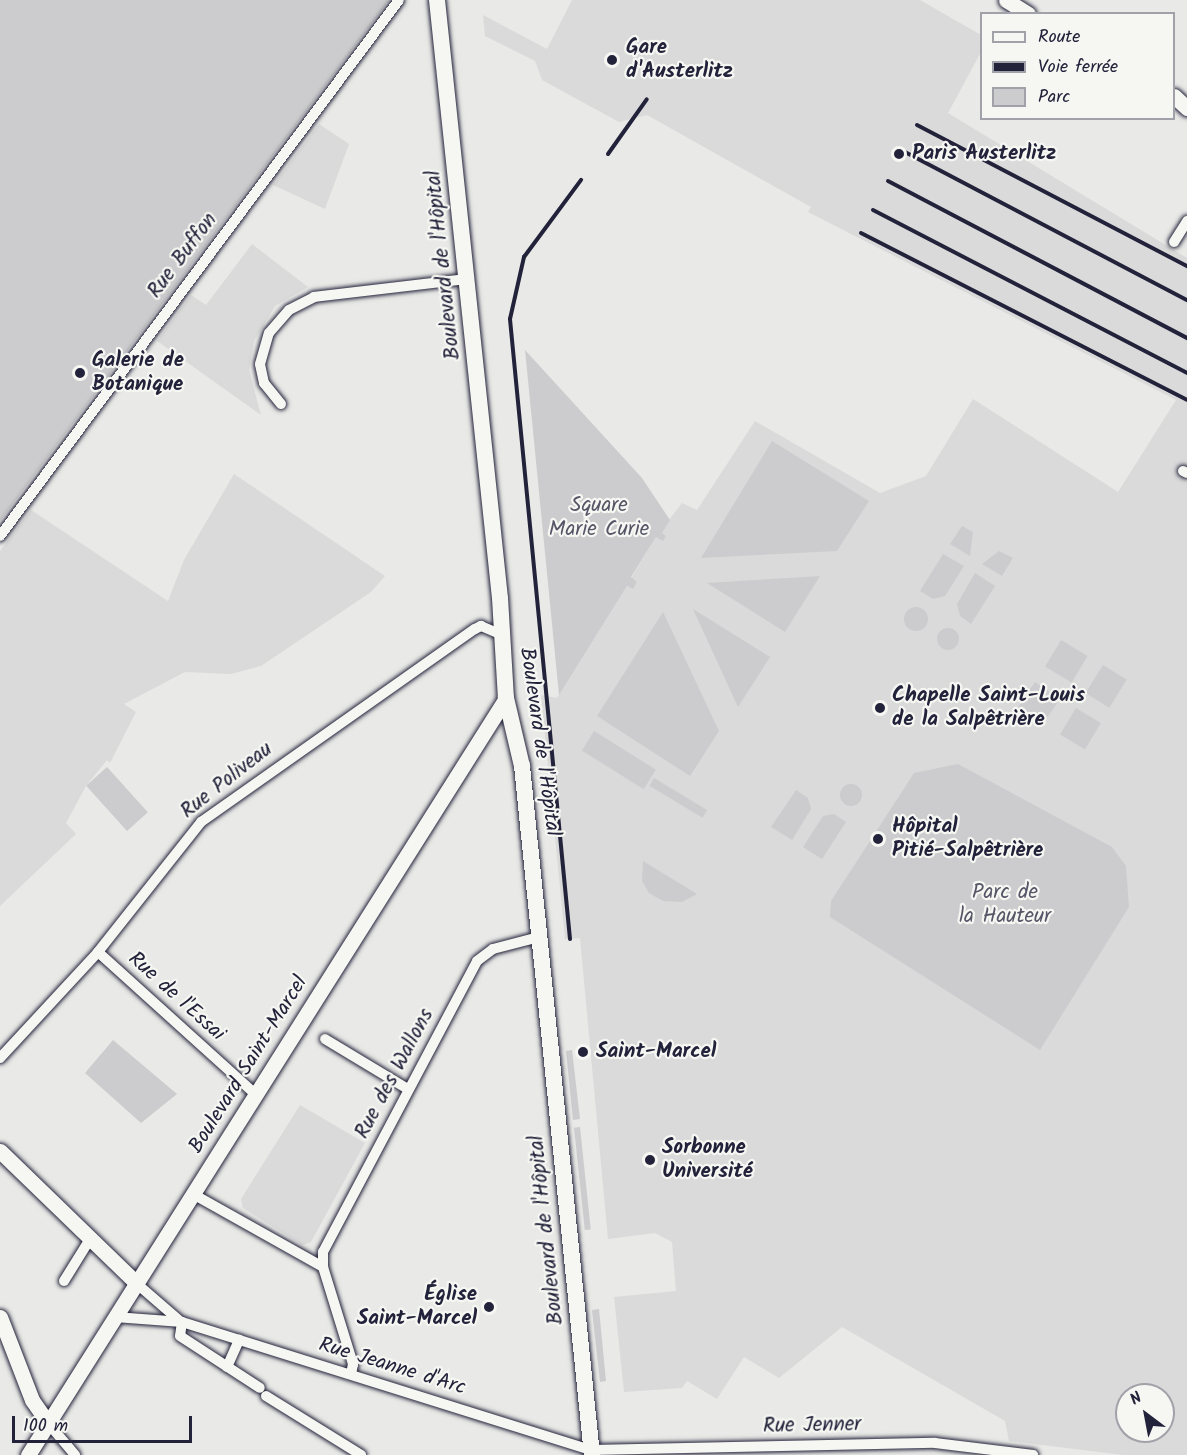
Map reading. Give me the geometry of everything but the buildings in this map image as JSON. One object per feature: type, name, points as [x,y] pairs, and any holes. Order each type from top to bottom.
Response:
[{"type":"main road","name":"Boulevard de l'Hôpital","points":[[437,0],[468,279],[506,698],[522,766],[593,1453]]},
{"type":"main road","points":[[1006,0],[1025,12]]},
{"type":"main road","name":"Boulevard Saint-Marcel","points":[[28,1455],[506,698]]},
{"type":"main road","points":[[0,1150],[136,1283]]},
{"type":"main road","points":[[0,1317],[32,1400],[48,1423]]},
{"type":"street","name":"Rue Buffon","points":[[0,536],[399,0]]},
{"type":"street","points":[[1174,242],[1187,221]]},
{"type":"street","points":[[281,404],[264,382],[260,364],[269,333],[289,310],[314,297],[468,279]]},
{"type":"street","name":"Rue Poliveau","points":[[0,1058],[98,952],[175,851],[230,798],[481,626],[502,635]]},
{"type":"street","name":"Rue des Wallons","points":[[323,1267],[324,1252],[477,961],[493,949],[539,937]]},
{"type":"street","name":"Rue de l'Essai","points":[[98,952],[256,1095]]},
{"type":"street","points":[[326,1039],[408,1089]]},
{"type":"street","points":[[193,1194],[323,1267],[353,1364],[351,1374]]},
{"type":"street","points":[[64,1281],[90,1239]]},
{"type":"street","name":"Rue Jeanne d'Arc","points":[[136,1283],[182,1322]]},
{"type":"street","name":"Rue Jeanne d'Arc","points":[[115,1317],[182,1322],[593,1453]]},
{"type":"street","points":[[182,1322],[180,1336],[347,1451],[362,1455]]},
{"type":"street","points":[[227,1367],[239,1340]]},
{"type":"street","points":[[48,1423],[75,1455]]},
{"type":"street","name":"Rue Jenner","points":[[593,1453],[936,1443],[1033,1455]]},
{"type":"shaded area","name":"Hôpital Pitié-Salpêtrière","points":[[572,0],[920,0],[980,34],[980,54],[948,113],[1187,258],[1187,1455],[1123,1455],[1009,1441],[1005,1421],[842,1327],[779,1378],[744,1357],[717,1399],[687,1381],[682,1388],[624,1392],[614,1297],[676,1291],[672,1242],[655,1233],[608,1239],[580,938],[565,939],[541,695],[557,698],[627,586],[633,588],[637,582],[631,578],[656,537],[682,503],[697,510],[755,421],[880,493],[926,476],[973,399],[1118,492],[1176,400],[808,212],[811,207],[647,115],[619,122],[542,80],[535,61],[485,36],[483,15],[547,49]]},
{"type":"shaded area","points":[[319,124],[349,144],[325,209],[273,185]]},
{"type":"shaded area","points":[[252,244],[308,287],[275,306],[254,341],[249,370],[261,415],[157,341],[191,295],[206,305]]},
{"type":"shaded area","points":[[234,474],[385,576],[371,592],[261,666],[231,674],[185,672],[124,704],[136,712],[110,763],[107,760],[86,786],[66,823],[76,834],[0,906],[0,551],[31,510],[168,601],[184,560]]},
{"type":"shaded area","points":[[300,1105],[365,1143],[311,1242],[302,1245],[243,1208],[241,1199]]},
{"type":"green space","points":[[0,0],[389,0],[0,521]]},
{"type":"green space","name":"Square Marie Curie","points":[[525,350],[642,478],[670,520],[662,533],[666,536],[663,541],[656,537],[631,577],[637,582],[633,589],[627,586],[559,695]]},
{"type":"green space","points":[[772,441],[869,501],[837,551],[701,558]]},
{"type":"green space","points":[[962,526],[973,532],[970,556],[950,544]]},
{"type":"green space","points":[[999,551],[1013,558],[1002,576],[982,564]]},
{"type":"green space","points":[[943,554],[964,566],[945,596],[933,599],[920,591]]},
{"type":"green space","points":[[975,573],[995,586],[971,624],[960,616],[957,604]]},
{"type":"green space","points":[[820,576],[785,632],[707,583]]},
{"type":"green space","points":[[916,607],[924,611],[928,619],[924,627],[916,631],[908,627],[904,619],[908,611]]},
{"type":"green space","points":[[693,609],[770,657],[738,707]]},
{"type":"green space","points":[[663,612],[719,731],[690,776],[597,716]]},
{"type":"green space","points":[[948,628],[956,631],[959,639],[956,647],[948,650],[940,647],[937,639],[940,631]]},
{"type":"green space","points":[[1061,640],[1088,656],[1072,683],[1045,667]]},
{"type":"green space","points":[[1103,665],[1127,680],[1109,708],[1086,693]]},
{"type":"green space","points":[[1035,682],[1060,699],[1043,724],[1018,708]]},
{"type":"green space","points":[[1076,708],[1101,723],[1085,750],[1060,735]]},
{"type":"green space","points":[[594,731],[656,770],[644,789],[582,751]]},
{"type":"green space","name":"Parc de la Hauteur","points":[[958,764],[1112,847],[1126,866],[1129,907],[1040,1050],[830,917],[831,901],[914,773]]},
{"type":"green space","points":[[107,767],[148,812],[127,831],[86,786]]},
{"type":"green space","points":[[654,778],[707,810],[703,818],[649,786]]},
{"type":"green space","points":[[851,784],[859,787],[862,795],[859,803],[851,806],[843,803],[840,795],[843,787]]},
{"type":"green space","points":[[796,790],[808,798],[811,809],[792,840],[771,827]]},
{"type":"green space","points":[[834,814],[846,822],[822,859],[803,847],[823,816]]},
{"type":"green space","points":[[643,861],[697,894],[682,902],[663,901],[649,893],[642,881]]},
{"type":"green space","points":[[113,1040],[177,1094],[141,1123],[85,1073]]},
{"type":"green space","points":[[572,1050],[580,1119],[573,1120],[566,1051]]},
{"type":"green space","points":[[580,1127],[591,1229],[585,1230],[574,1128]]},
{"type":"green space","points":[[599,1309],[606,1381],[600,1382],[592,1310]]},
{"type":"railway","points":[[608,154],[647,99]]},
{"type":"railway","points":[[917,125],[1187,266]]},
{"type":"railway","points":[[903,151],[1187,300]]},
{"type":"railway","points":[[570,939],[510,319],[524,257],[581,180]]},
{"type":"railway","points":[[888,181],[1187,338]]},
{"type":"railway","points":[[873,210],[1187,373]]},
{"type":"railway","points":[[861,233],[1187,400]]},
{"type":"place","name":"Gare d'Austerlitz","points":[[612,60]]},
{"type":"place","name":"Paris Austerlitz","points":[[899,154]]},
{"type":"place","name":"Galerie de Botanique","points":[[80,373]]},
{"type":"place","name":"Chapelle Saint-Louis de la Salpêtrière","points":[[880,708]]},
{"type":"place","name":"Hôpital Pitié-Salpêtrière","points":[[878,839]]},
{"type":"place","name":"Saint-Marcel","points":[[583,1052]]},
{"type":"place","name":"Sorbonne Université","points":[[650,1160]]},
{"type":"place","name":"Église Saint-Marcel","points":[[489,1307]]}]
